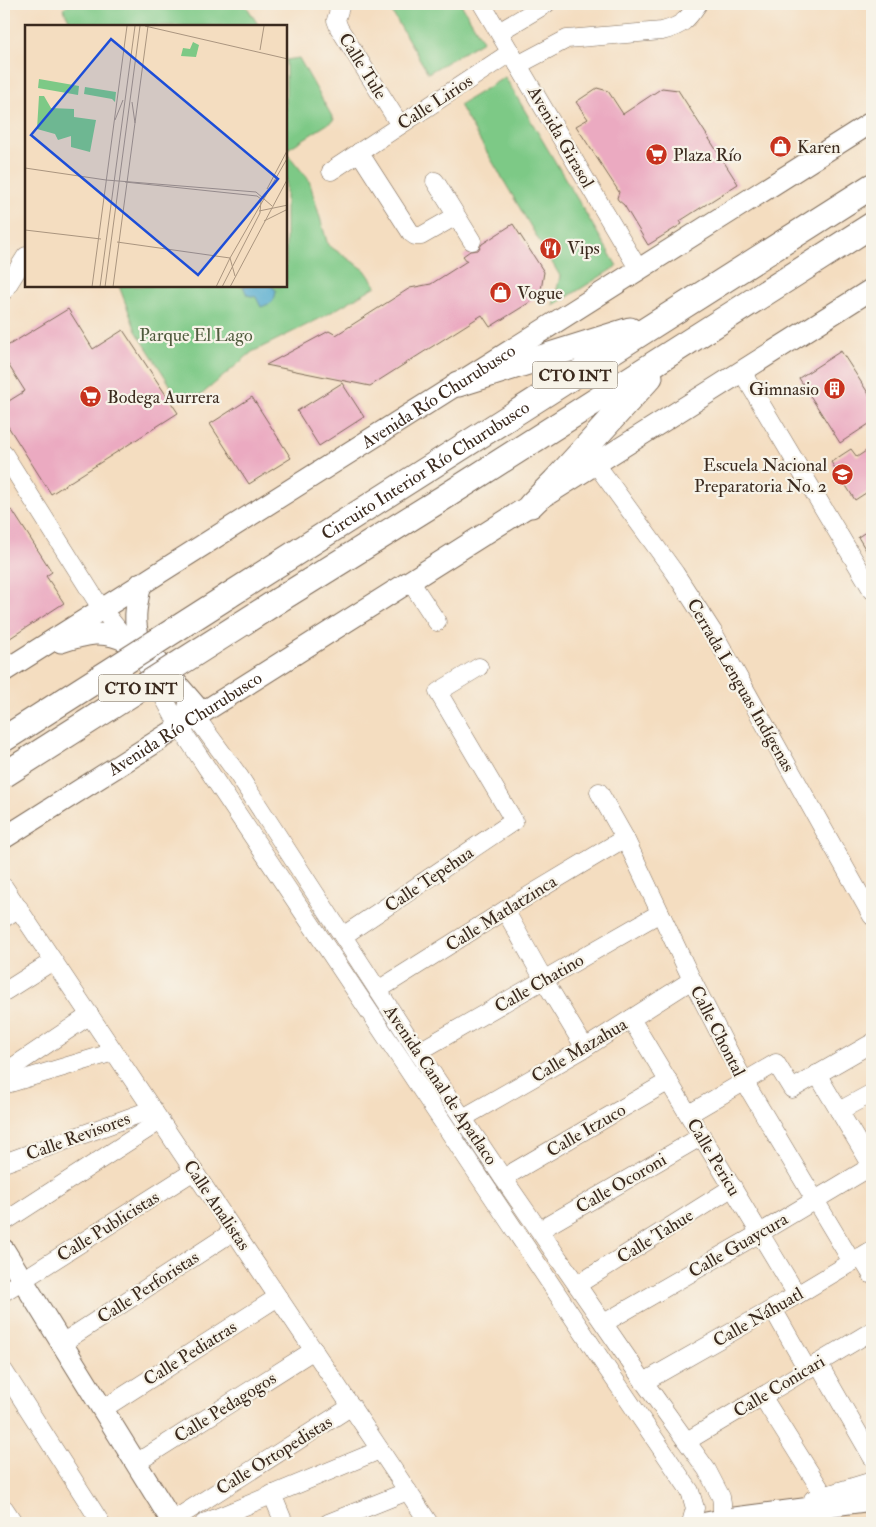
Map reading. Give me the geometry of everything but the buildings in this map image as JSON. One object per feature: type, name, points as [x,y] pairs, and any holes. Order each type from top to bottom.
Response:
[{"type":"highway","name":"Circuito Interior Río Churubusco","points":[[4,739],[872,186]]},
{"type":"highway","name":"Circuito Interior Río Churubusco","points":[[4,775],[872,225]]},
{"type":"highway","points":[[458,384],[662,320]]},
{"type":"highway","points":[[531,505],[648,378],[681,347]]},
{"type":"main road","name":"Avenida Río Churubusco","points":[[4,671],[872,122]]},
{"type":"main road","name":"Avenida Río Churubusco","points":[[4,838],[872,289]]},
{"type":"main road","points":[[141,584],[135,617],[140,641],[191,718]]},
{"type":"main road","points":[[39,648],[94,634],[112,635],[128,642]]},
{"type":"main road","points":[[4,1250],[173,1522]]},
{"type":"main road","points":[[717,1522],[872,1500]]},
{"type":"street","name":"Calle Tule","points":[[341,4],[336,20],[339,28],[400,125]]},
{"type":"street","name":"Avenida Girasol","points":[[482,4],[639,270]]},
{"type":"street","points":[[499,32],[546,4]]},
{"type":"street","name":"Calle Lirios","points":[[331,171],[400,125],[515,59],[567,39],[662,31],[675,27],[688,19],[698,4]]},
{"type":"street","points":[[359,152],[411,233],[415,236],[421,236],[456,216]]},
{"type":"street","points":[[435,182],[472,241]]},
{"type":"street","points":[[4,292],[25,258]]},
{"type":"street","points":[[742,372],[872,590]]},
{"type":"street","name":"Avenida Canal de Apatlaco","points":[[4,454],[101,608],[239,776],[418,1052],[644,1382],[707,1470],[718,1489],[722,1504],[717,1522]]},
{"type":"street","name":"Cerrada Lenguas Indígenas","points":[[596,464],[675,573],[713,632],[872,916]]},
{"type":"street","points":[[410,581],[437,622]]},
{"type":"street","name":"Calle Tepehua","points":[[343,936],[514,821],[438,692],[479,667]]},
{"type":"street","name":"Avenida Canal de Apatlaco","points":[[191,718],[604,1364],[690,1491],[695,1508],[691,1523]]},
{"type":"street","name":"Calle Chontal","points":[[599,792],[625,838],[692,980],[744,1081],[814,1200],[862,1256],[872,1276]]},
{"type":"street","name":"Calle Matlatzinca","points":[[378,990],[505,910],[625,838]]},
{"type":"street","name":"Calle Analistas","points":[[4,887],[11,913],[54,961],[429,1523]]},
{"type":"street","points":[[505,910],[585,1048]]},
{"type":"street","name":"Calle Chatino","points":[[418,1052],[660,913]]},
{"type":"street","points":[[4,992],[54,961]]},
{"type":"street","name":"Calle Mazahua","points":[[463,1118],[585,1048],[692,980]]},
{"type":"street","points":[[4,1072],[90,1015]]},
{"type":"street","name":"Calle Pericu","points":[[631,1019],[797,1295]]},
{"type":"street","points":[[689,1114],[776,1063],[792,1089],[872,1043]]},
{"type":"street","points":[[4,1086],[114,1052]]},
{"type":"street","points":[[817,1074],[872,1166]]},
{"type":"street","name":"Calle Itzuco","points":[[503,1178],[669,1082]]},
{"type":"street","points":[[839,1111],[872,1093]]},
{"type":"street","points":[[4,1222],[157,1115]]},
{"type":"street","name":"Calle Revisores","points":[[4,1163],[157,1115]]},
{"type":"street","name":"Calle Ocoroni","points":[[540,1230],[702,1136]]},
{"type":"street","name":"Calle Guaycura","points":[[604,1323],[872,1166]]},
{"type":"street","name":"Calle Publicistas","points":[[4,1292],[194,1171]]},
{"type":"street","name":"Calle Tahue","points":[[577,1285],[733,1187]]},
{"type":"street","name":"Calle Perforistas","points":[[62,1343],[234,1231]]},
{"type":"street","name":"Calle Náhuatl","points":[[644,1382],[862,1256]]},
{"type":"street","name":"Calle Pediatras","points":[[102,1409],[278,1297]]},
{"type":"street","points":[[772,1309],[872,1457]]},
{"type":"street","name":"Calle Conicari","points":[[687,1441],[872,1331]]},
{"type":"street","name":"Calle Pedagogos","points":[[136,1463],[314,1350]]},
{"type":"street","points":[[604,1364],[624,1353]]},
{"type":"street","points":[[4,1371],[101,1523]]},
{"type":"street","points":[[762,1396],[824,1495]]},
{"type":"street","name":"Calle Ortopedistas","points":[[173,1522],[352,1406]]},
{"type":"street","points":[[204,1523],[380,1450]]},
{"type":"street","points":[[770,1514],[872,1481]]},
{"type":"street","points":[[328,1523],[408,1491]]},
{"type":"street","points":[[272,1494],[284,1523]]},
{"type":"street","points":[[4,1508],[14,1523]]},
{"type":"green space","points":[[70,4],[245,4],[258,25],[72,25],[63,8]]},
{"type":"green space","points":[[387,4],[461,4],[483,41],[428,73]]},
{"type":"green space","points":[[299,58],[334,120],[288,149],[288,60]]},
{"type":"green space","points":[[505,77],[617,266],[553,306],[560,276],[459,105]]},
{"type":"green space","name":"Parque El Lago","points":[[288,154],[309,180],[328,245],[365,270],[376,286],[323,317],[252,352],[201,395],[176,394],[136,331],[120,288],[288,288]]},
{"type":"water","points":[[244,288],[274,288],[276,290],[274,300],[261,307],[256,297],[247,295]]},
{"type":"place","name":"Karen","points":[[781,147]]},
{"type":"place","name":"Plaza Río","points":[[657,155]]},
{"type":"place","name":"Vips","points":[[551,248]]},
{"type":"place","name":"Vogue","points":[[501,293]]},
{"type":"place","name":"Gimnasio","points":[[835,389]]},
{"type":"place","name":"Bodega Aurrera","points":[[91,397]]},
{"type":"place","name":"Escuela Nacional Preparatoria No. 2","points":[[843,475]]}]
